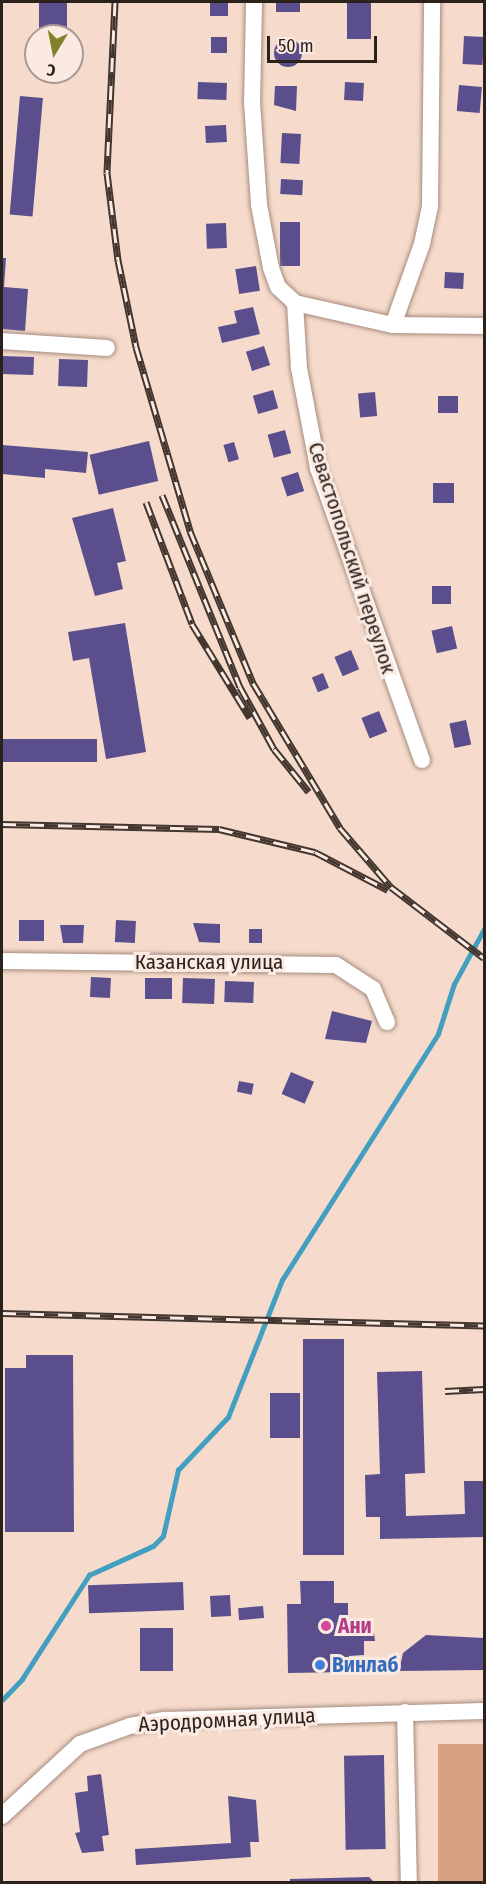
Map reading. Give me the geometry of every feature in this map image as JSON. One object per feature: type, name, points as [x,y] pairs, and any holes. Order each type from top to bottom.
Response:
[{"type":"street","points":[[254,2],[252,102],[259,205],[271,268],[278,286],[295,303],[393,325],[484,326]]},
{"type":"street","points":[[393,325],[422,244],[430,205],[432,2]]},
{"type":"street","name":"Севастопольский переулок","points":[[295,303],[299,368],[318,468],[422,760]]},
{"type":"street","points":[[2,341],[108,348]]},
{"type":"street","name":"Казанская улица","points":[[2,960],[329,964],[349,970],[373,989],[387,1022]]},
{"type":"street","name":"Аэродромная улица","points":[[2,1816],[50,1766],[104,1732],[165,1720],[484,1711]]},
{"type":"street","points":[[405,1712],[409,1882]]},
{"type":"shaded area","points":[[438,1744],[484,1744],[484,1882],[438,1882]]},
{"type":"building","points":[[39,2],[67,2],[67,24],[39,24]]},
{"type":"building","points":[[210,2],[228,2],[228,16],[210,16]]},
{"type":"building","points":[[276,2],[300,2],[300,12],[276,12]]},
{"type":"building","points":[[347,2],[371,2],[371,39],[347,39]]},
{"type":"building","points":[[464,36],[484,37],[483,65],[463,64]]},
{"type":"building","points":[[211,37],[227,37],[227,53],[211,53]]},
{"type":"building","points":[[288,39],[298,43],[302,53],[298,63],[288,67],[278,63],[274,53],[278,43]]},
{"type":"building","points":[[198,82],[227,83],[226,100],[197,99]]},
{"type":"building","points":[[345,82],[364,83],[363,101],[344,100]]},
{"type":"building","points":[[459,85],[482,87],[480,113],[457,111]]},
{"type":"building","points":[[275,86],[297,86],[296,111],[274,105]]},
{"type":"building","points":[[20,96],[43,98],[33,217],[10,215]]},
{"type":"building","points":[[226,125],[227,142],[206,143],[205,126]]},
{"type":"building","points":[[282,133],[301,134],[299,164],[280,163]]},
{"type":"building","points":[[281,179],[303,180],[302,195],[280,194]]},
{"type":"building","points":[[280,222],[300,222],[300,266],[280,266]]},
{"type":"building","points":[[226,223],[227,248],[207,249],[206,224]]},
{"type":"building","points":[[2,258],[6,258],[4,287],[28,289],[25,331],[2,329]]},
{"type":"building","points":[[256,266],[260,291],[239,294],[235,269]]},
{"type":"building","points":[[445,272],[464,273],[463,289],[444,288]]},
{"type":"building","points":[[253,307],[260,334],[222,343],[218,327],[237,323],[234,311]]},
{"type":"building","points":[[264,346],[270,365],[252,371],[246,352]]},
{"type":"building","points":[[2,356],[34,357],[33,375],[2,374]]},
{"type":"building","points":[[59,359],[88,360],[87,387],[58,386]]},
{"type":"building","points":[[273,390],[278,408],[258,414],[253,396]]},
{"type":"building","points":[[375,392],[377,416],[360,417],[358,393]]},
{"type":"building","points":[[438,396],[458,396],[458,413],[438,413]]},
{"type":"building","points":[[285,430],[291,453],[274,458],[268,435]]},
{"type":"building","points":[[149,441],[158,481],[99,495],[90,455]]},
{"type":"building","points":[[234,442],[239,459],[228,462],[223,445]]},
{"type":"building","points":[[2,445],[88,452],[86,473],[45,469],[45,478],[2,474]]},
{"type":"building","points":[[298,472],[304,491],[287,497],[281,478]]},
{"type":"building","points":[[433,483],[454,483],[454,503],[433,503]]},
{"type":"building","points":[[113,508],[126,561],[117,563],[123,589],[95,596],[72,518]]},
{"type":"building","points":[[432,586],[451,586],[451,604],[432,604]]},
{"type":"building","points":[[125,623],[146,752],[106,759],[89,658],[73,661],[68,632]]},
{"type":"building","points":[[452,626],[457,648],[437,653],[432,631]]},
{"type":"building","points":[[351,650],[359,669],[343,676],[334,657]]},
{"type":"building","points":[[323,673],[329,688],[318,692],[312,677]]},
{"type":"building","points":[[379,711],[387,731],[370,739],[361,718]]},
{"type":"building","points":[[466,720],[471,744],[455,748],[449,724]]},
{"type":"building","points":[[2,739],[97,739],[97,762],[2,762]]},
{"type":"building","points":[[19,920],[44,920],[44,941],[19,941]]},
{"type":"building","points":[[116,920],[136,921],[135,943],[115,942]]},
{"type":"building","points":[[193,923],[220,924],[220,943],[199,942]]},
{"type":"building","points":[[60,925],[84,925],[83,943],[63,943]]},
{"type":"building","points":[[249,929],[262,929],[262,943],[249,943]]},
{"type":"building","points":[[91,977],[111,978],[110,998],[90,997]]},
{"type":"building","points":[[145,978],[172,978],[172,999],[145,999]]},
{"type":"building","points":[[183,978],[215,979],[214,1004],[182,1003]]},
{"type":"building","points":[[225,981],[254,982],[253,1003],[224,1002]]},
{"type":"building","points":[[332,1011],[372,1021],[366,1043],[325,1039]]},
{"type":"building","points":[[291,1072],[314,1082],[305,1104],[282,1094]]},
{"type":"building","points":[[239,1081],[254,1084],[252,1095],[237,1092]]},
{"type":"building","points":[[303,1339],[344,1339],[344,1555],[303,1555]]},
{"type":"building","points":[[26,1355],[73,1355],[74,1532],[5,1532],[5,1368],[26,1368]]},
{"type":"building","points":[[422,1371],[425,1473],[405,1474],[406,1516],[465,1514],[464,1481],[484,1481],[484,1537],[380,1539],[380,1517],[366,1517],[365,1475],[380,1474],[377,1372]]},
{"type":"building","points":[[270,1393],[300,1393],[300,1438],[270,1438]]},
{"type":"building","name":"Ани","points":[[300,1581],[334,1581],[334,1603],[348,1603],[348,1618],[364,1618],[364,1633],[374,1633],[375,1641],[364,1641],[364,1655],[349,1656],[349,1672],[288,1673],[287,1604],[301,1604]]},
{"type":"building","points":[[183,1582],[184,1610],[89,1613],[88,1585]]},
{"type":"building","points":[[230,1595],[231,1616],[211,1617],[210,1596]]},
{"type":"building","points":[[263,1606],[264,1618],[239,1620],[238,1608]]},
{"type":"building","points":[[140,1628],[173,1628],[173,1671],[140,1671]]},
{"type":"building","points":[[426,1635],[484,1638],[484,1670],[399,1671],[403,1653]]},
{"type":"building","points":[[384,1755],[386,1849],[346,1850],[344,1756]]},
{"type":"building","points":[[101,1774],[109,1835],[102,1836],[104,1851],[82,1853],[75,1833],[80,1832],[75,1793],[88,1791],[87,1776]]},
{"type":"building","points":[[228,1796],[256,1800],[259,1842],[250,1842],[251,1857],[136,1865],[135,1849],[231,1843]]},
{"type":"building","points":[[369,1877],[374,1882],[290,1882],[290,1879]]},
{"type":"waterway","points":[[2,1700],[22,1679],[89,1575],[153,1546],[163,1536],[178,1470],[228,1417],[282,1280],[438,1034],[454,984],[484,929]]},
{"type":"railway","points":[[115,2],[107,173],[118,260],[136,347],[190,531],[253,683],[340,828],[391,887],[484,958]]},
{"type":"railway","points":[[162,495],[240,687],[274,749],[309,792]]},
{"type":"railway","points":[[146,502],[192,624],[250,718]]},
{"type":"railway","points":[[2,824],[219,829],[315,852],[388,890]]},
{"type":"railway","points":[[2,1313],[484,1326]]},
{"type":"railway","points":[[445,1391],[484,1389]]},
{"type":"place","name":"Ани","points":[[326,1626]]},
{"type":"place","name":"Винлаб","points":[[320,1665]]}]
